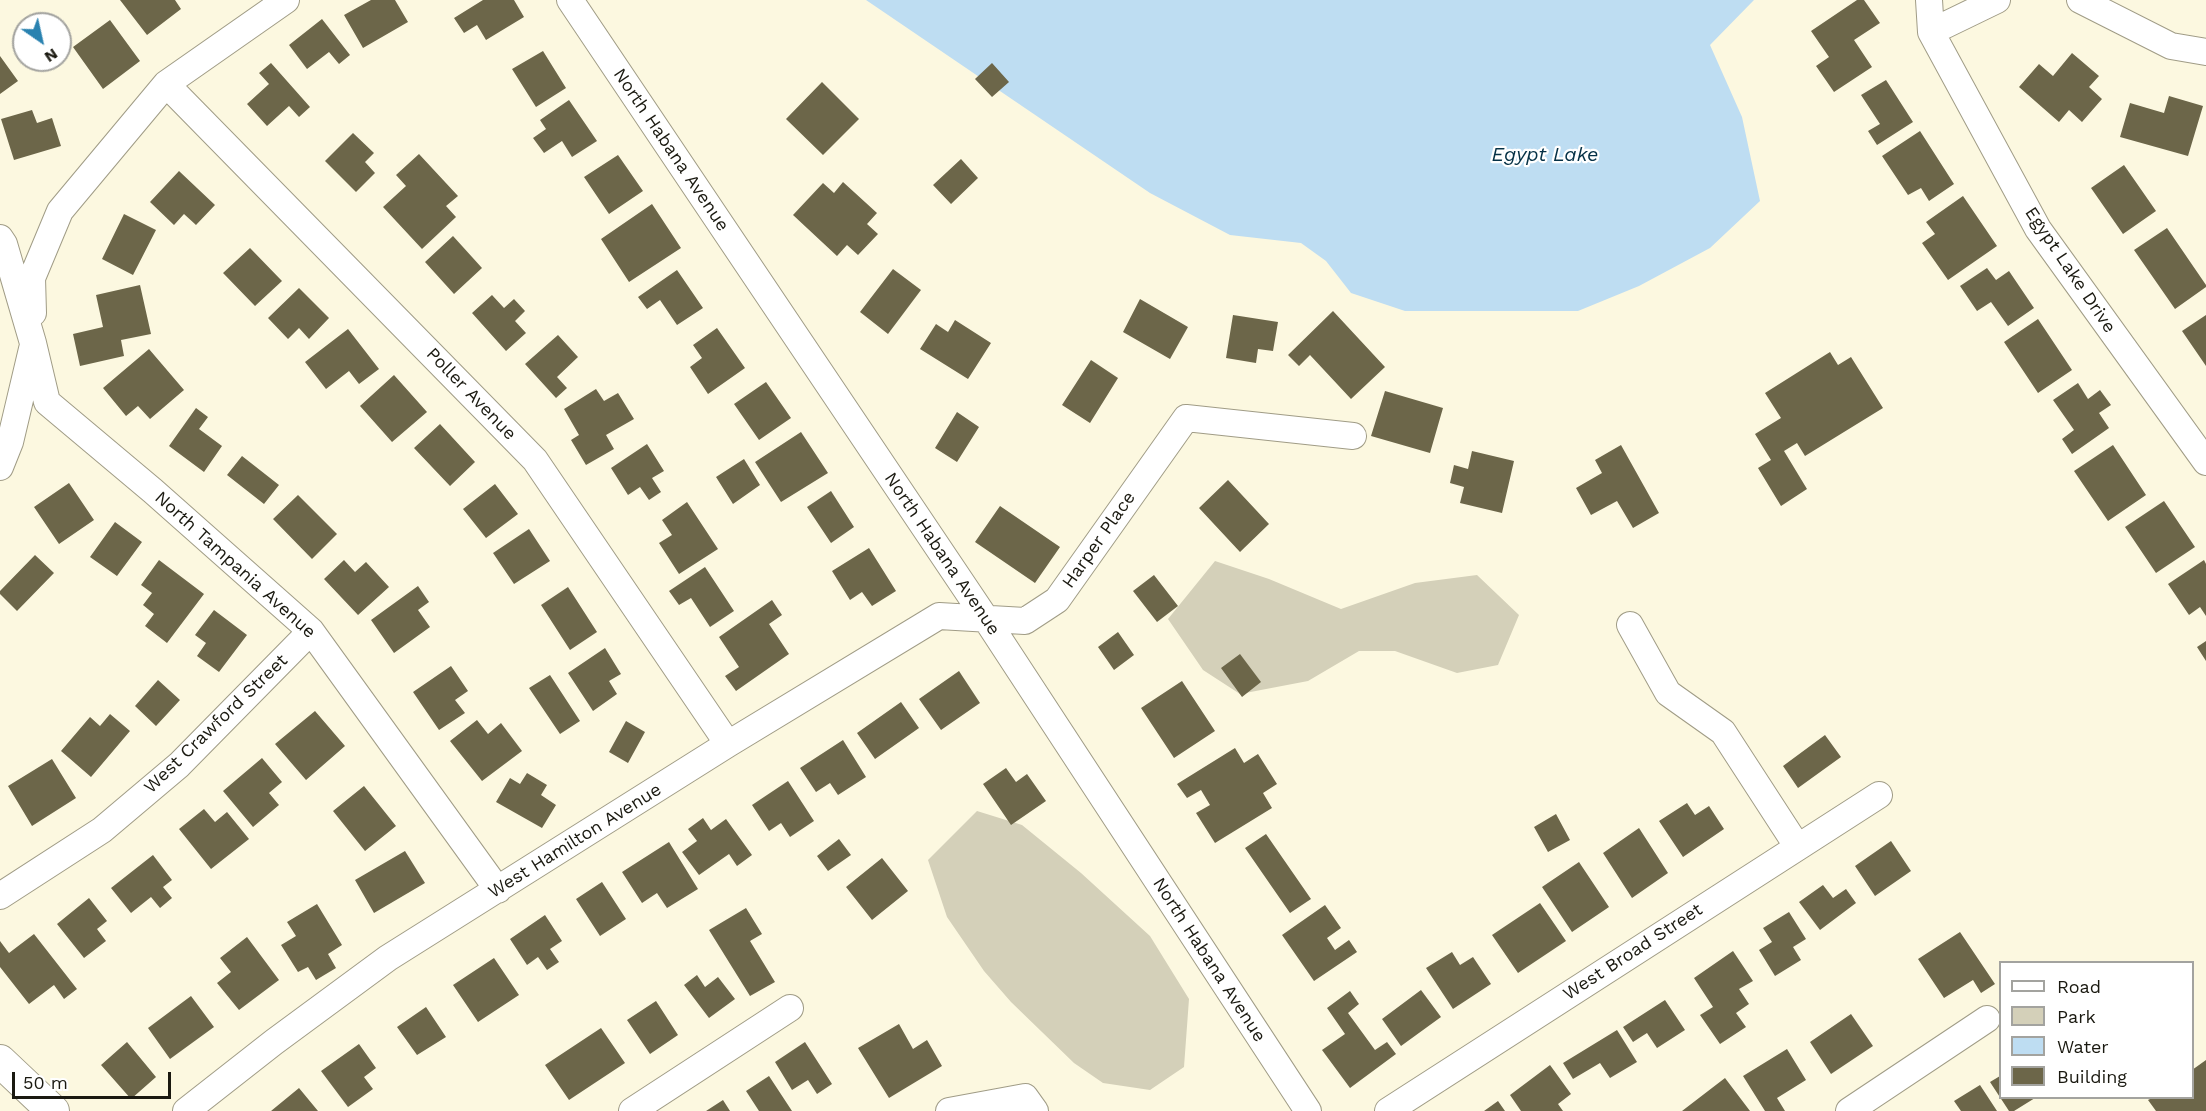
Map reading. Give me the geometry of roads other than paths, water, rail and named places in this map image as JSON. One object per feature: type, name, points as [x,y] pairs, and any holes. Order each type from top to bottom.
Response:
[{"type":"main road","points":[[0,1061],[54,1111]]},
{"type":"street","points":[[0,468],[10,442],[33,343],[32,278],[60,211],[166,84],[286,0]]},
{"type":"street","name":"North Habana Avenue","points":[[570,0],[986,619],[1308,1111]]},
{"type":"street","name":"Egypt Lake Drive","points":[[1929,0],[1931,32],[2038,229],[2206,462]]},
{"type":"street","points":[[1931,32],[1997,0]]},
{"type":"street","points":[[2080,0],[2171,46],[2206,52]]},
{"type":"street","name":"Poller Avenue","points":[[166,84],[536,460],[728,744]]},
{"type":"street","name":"North Tampania Avenue","points":[[0,238],[4,243],[33,343],[47,402],[153,491],[311,631],[498,890]]},
{"type":"street","name":"Harper Place","points":[[986,619],[1025,621],[1057,600],[1186,418],[1353,436]]},
{"type":"street","name":"West Hamilton Avenue","points":[[186,1111],[274,1042],[388,958],[728,744],[939,616],[986,619]]},
{"type":"street","points":[[1630,625],[1668,693],[1724,732],[1797,846]]},
{"type":"street","name":"West Crawford Street","points":[[0,896],[102,830],[179,765],[311,631]]},
{"type":"street","name":"West Broad Street","points":[[1388,1111],[1879,795]]},
{"type":"street","points":[[632,1111],[790,1008]]},
{"type":"street","points":[[1849,1111],[1987,1019]]},
{"type":"street","points":[[949,1111],[1030,1104]]},
{"type":"water","name":"Egypt Lake","points":[[866,0],[1754,0],[1710,45],[1742,117],[1760,201],[1710,248],[1639,286],[1578,311],[1405,311],[1351,293],[1326,261],[1301,243],[1230,235],[1150,193]]}]
